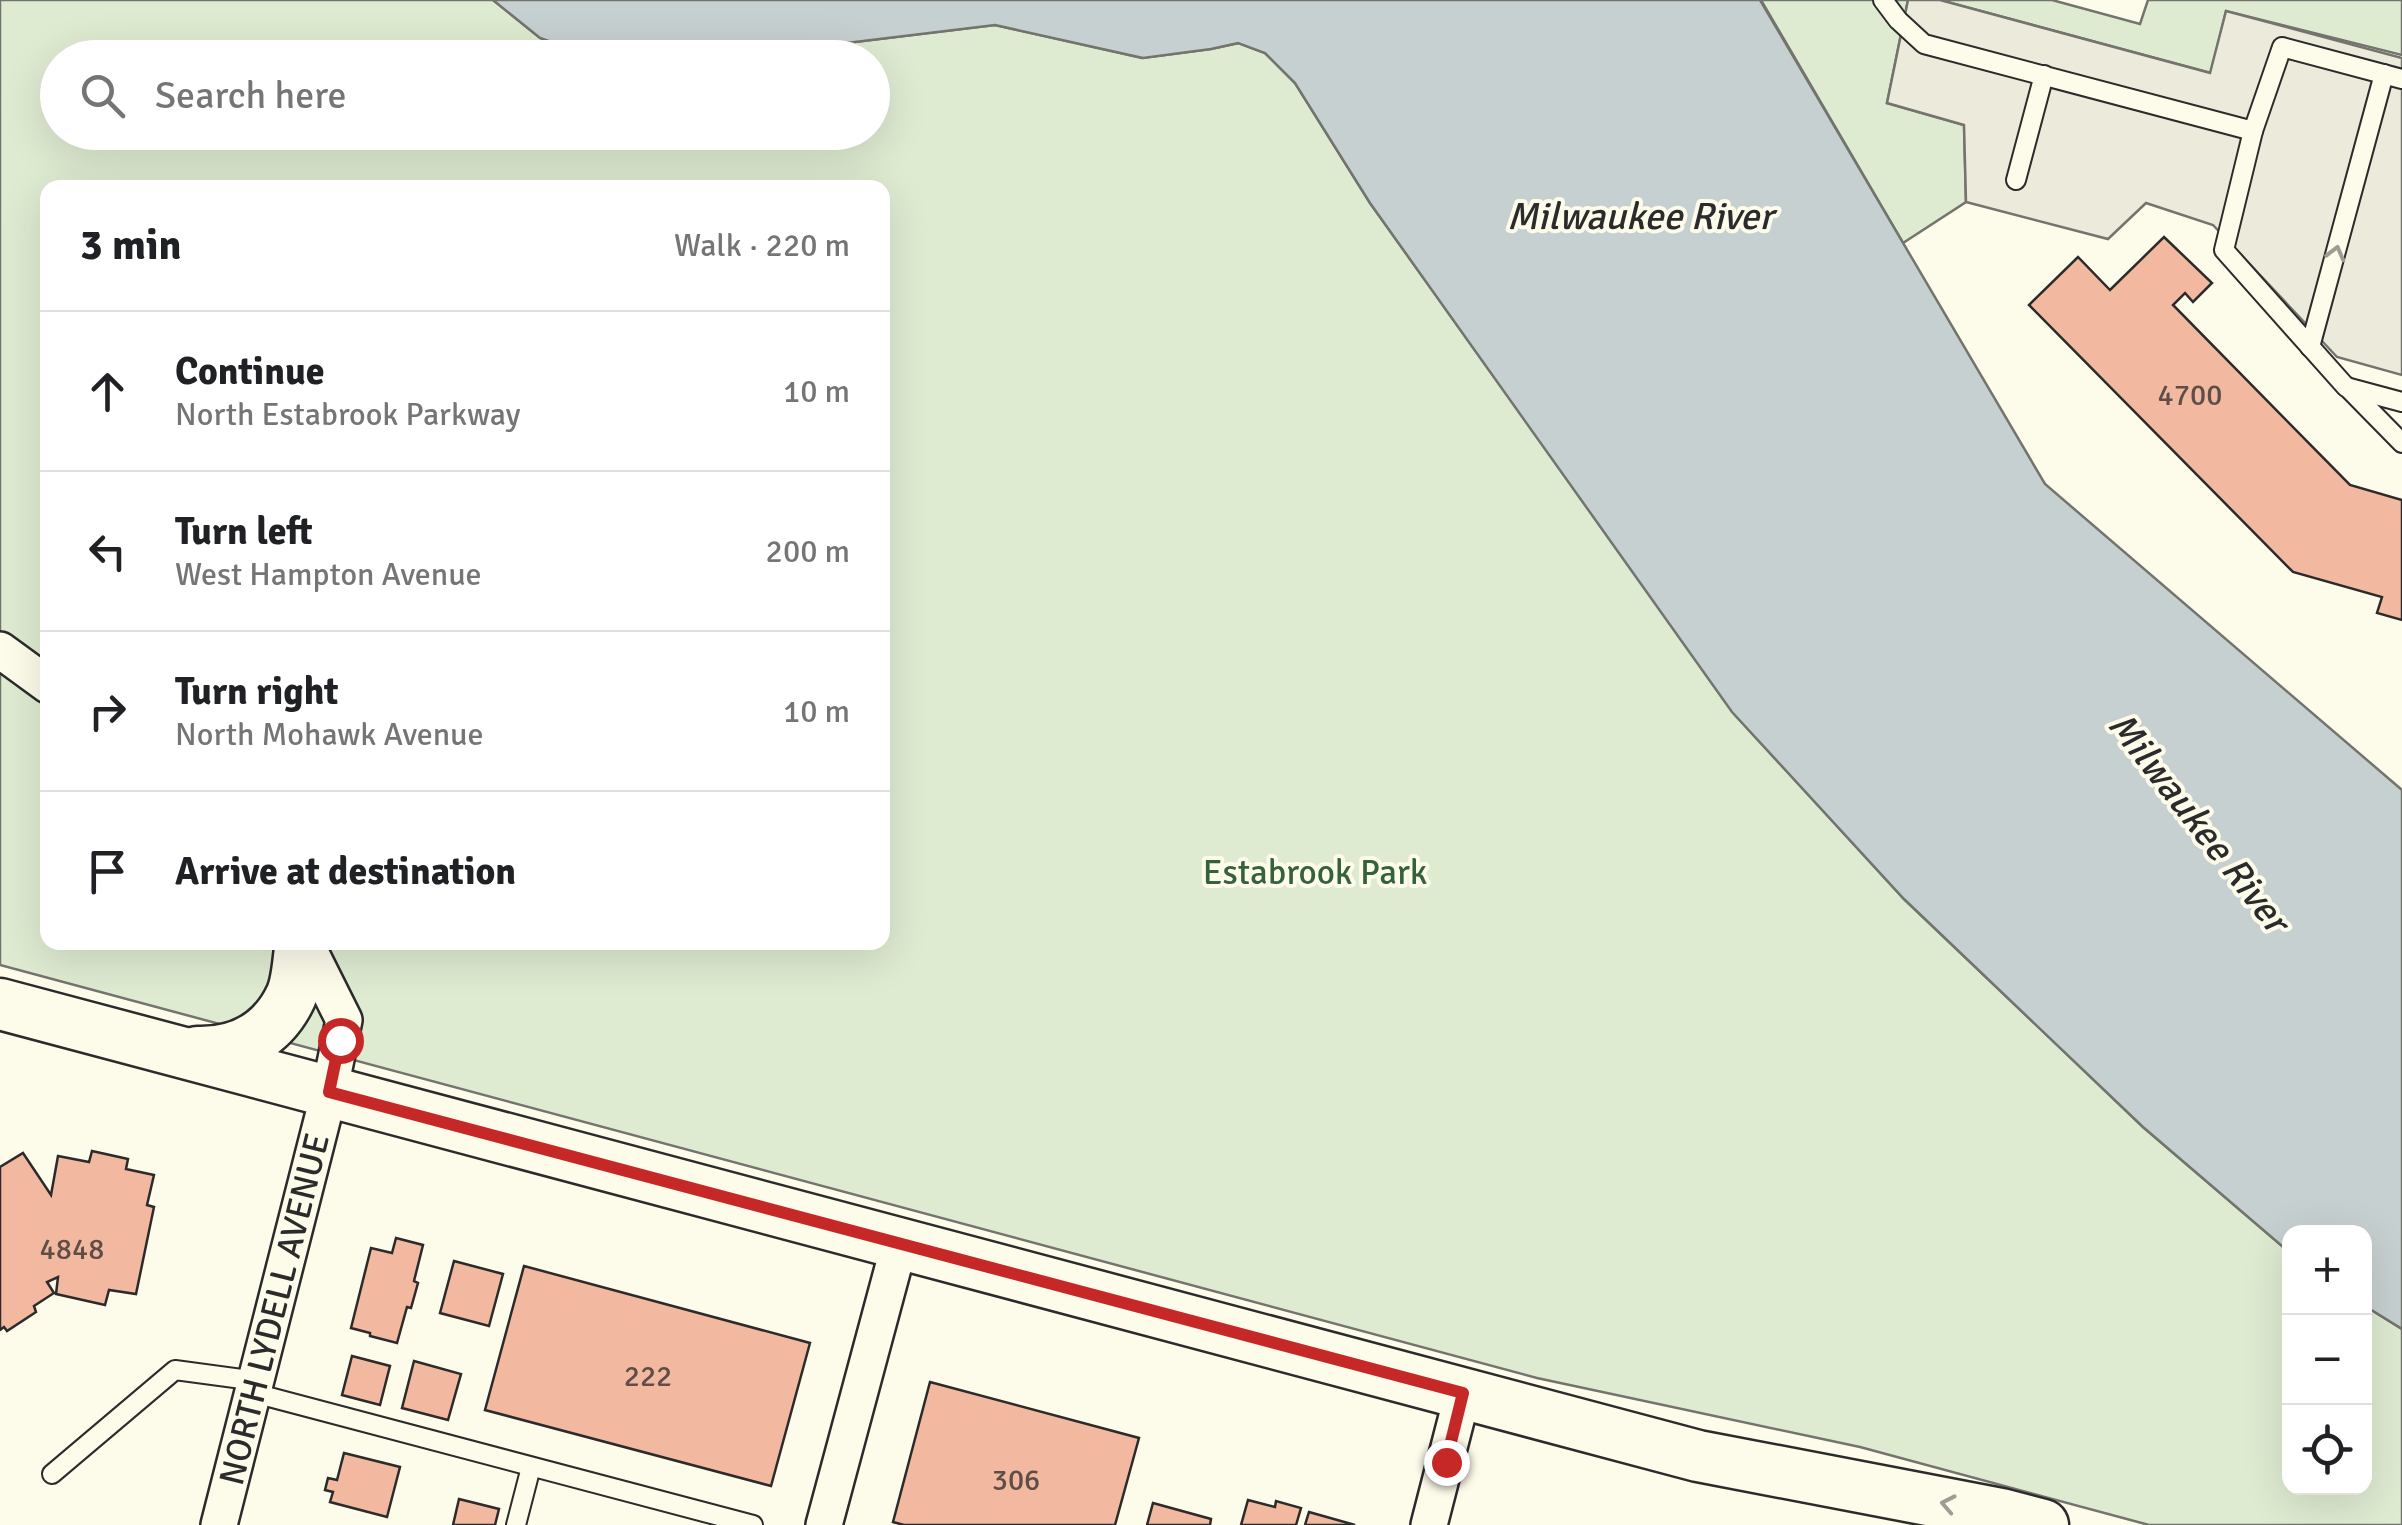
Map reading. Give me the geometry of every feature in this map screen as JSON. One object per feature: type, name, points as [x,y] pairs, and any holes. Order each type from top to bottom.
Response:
[{"type":"main road","points":[[176,1051],[214,1052],[254,1042],[273,1024],[292,994],[301,950]]},
{"type":"main road","points":[[0,1004],[1698,1456],[2014,1521]]},
{"type":"main road","points":[[1698,1456],[1874,1525]]},
{"type":"street","points":[[0,650],[40,679]]},
{"type":"street","name":"NORTH LYDELL AVENUE","points":[[219,1525],[344,1020],[307,950]]},
{"type":"street","points":[[824,1525],[900,1242]]},
{"type":"street","points":[[1429,1525],[1463,1393]]},
{"type":"lane","points":[[1883,0],[1924,44],[2252,131]]},
{"type":"lane","points":[[2310,347],[2393,76],[2282,47],[2252,131],[2224,250],[2310,347],[2346,387],[2402,443]]},
{"type":"lane","points":[[2016,180],[2044,75]]},
{"type":"lane","points":[[2346,387],[2402,402]]},
{"type":"lane","points":[[52,1474],[175,1370],[255,1388],[753,1525]]},
{"type":"lane","points":[[516,1525],[531,1466]]},
{"type":"green space","name":"Estabrook Park","points":[[0,0],[493,0],[546,40],[40,40],[40,150],[890,150],[890,40],[871,40],[995,25],[1142,58],[1239,43],[1265,53],[1295,83],[1370,203],[1737,717],[1904,899],[2143,1127],[2282,1246],[2282,1495],[2372,1495],[2372,1310],[2402,1329],[2402,1525],[2149,1525],[1860,1447],[1537,1378],[0,965]]},
{"type":"green space","points":[[1761,0],[1908,0],[1887,103],[1964,125],[1966,202],[1903,243]]},
{"type":"green space","points":[[1940,0],[2052,0],[2140,24],[2148,0],[2402,0],[2402,55],[2226,11],[2211,73]]},
{"type":"shaded area","points":[[1908,0],[1940,0],[2210,73],[2226,11],[2402,58],[2402,375],[2337,357],[2213,225],[2146,203],[2108,239],[1966,202],[1964,125],[1887,103]]},
{"type":"water","name":"Milwaukee River","points":[[493,0],[1760,0],[2045,484],[2402,790],[2402,1329],[2372,1310],[2372,1225],[2282,1225],[2282,1246],[2143,1127],[1904,899],[1732,712],[1370,203],[1295,83],[1265,53],[1238,43],[1143,58],[995,25],[871,40],[546,40]]},
{"type":"building","points":[[2164,237],[2212,283],[2193,302],[2185,293],[2173,305],[2350,485],[2402,500],[2402,620],[2377,613],[2382,597],[2293,572],[2029,305],[2078,257],[2110,290]]},
{"type":"building","points":[[92,1151],[128,1159],[126,1169],[154,1175],[147,1205],[154,1207],[136,1294],[109,1290],[105,1305],[56,1294],[58,1277],[47,1282],[54,1293],[34,1306],[36,1312],[7,1331],[4,1327],[0,1330],[0,1167],[23,1153],[51,1195],[58,1156],[89,1162]]},
{"type":"building","points":[[396,1238],[423,1245],[414,1281],[418,1283],[397,1343],[351,1328],[371,1248],[392,1253]]},
{"type":"building","points":[[454,1261],[503,1274],[489,1326],[440,1313]]},
{"type":"building","points":[[524,1266],[810,1343],[771,1486],[485,1410]]},
{"type":"building","points":[[352,1356],[390,1366],[380,1405],[342,1395]]},
{"type":"building","points":[[414,1361],[461,1374],[448,1420],[402,1408]]},
{"type":"building","points":[[930,1382],[1139,1438],[1115,1525],[893,1522]]},
{"type":"building","points":[[344,1453],[400,1467],[387,1517],[330,1502],[333,1492],[325,1490],[328,1478],[337,1480]]},
{"type":"building","points":[[459,1499],[499,1509],[495,1525],[453,1525]]},
{"type":"building","points":[[1248,1500],[1275,1507],[1276,1501],[1301,1508],[1296,1525],[1241,1525]]},
{"type":"building","points":[[1153,1503],[1211,1519],[1210,1525],[1147,1525]]},
{"type":"building","points":[[1309,1512],[1355,1525],[1305,1525]]},
{"type":"route","points":[[340,1040],[329,1092],[1463,1393],[1446,1462]]}]
